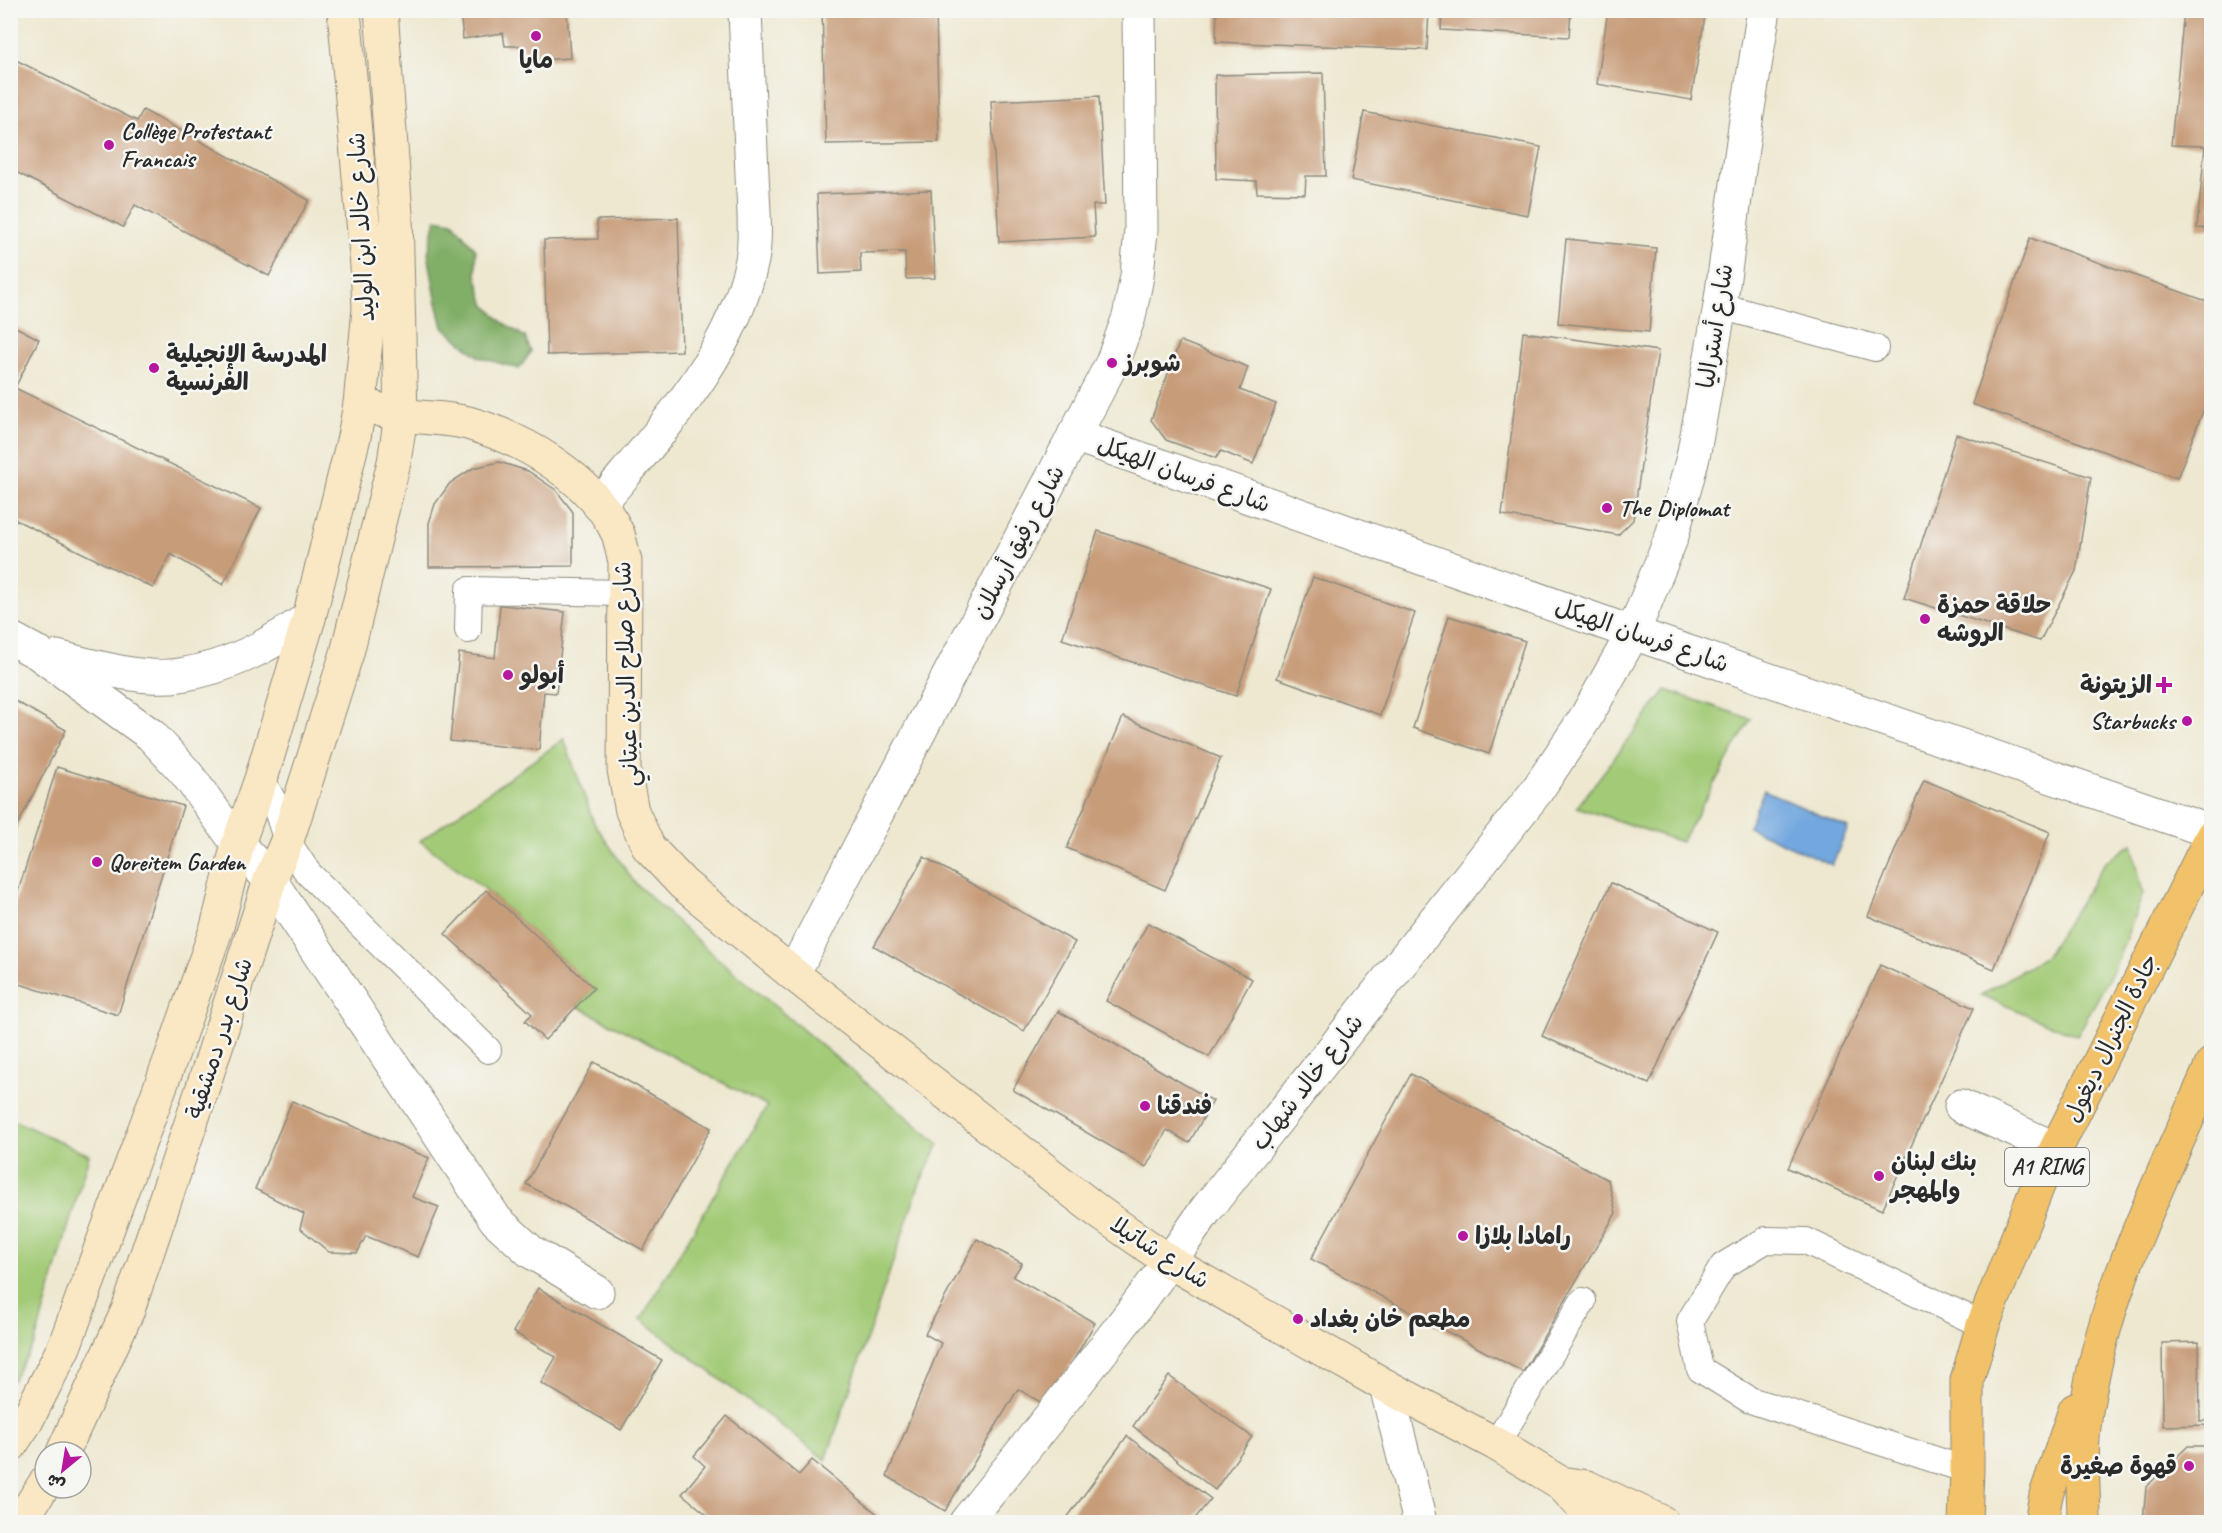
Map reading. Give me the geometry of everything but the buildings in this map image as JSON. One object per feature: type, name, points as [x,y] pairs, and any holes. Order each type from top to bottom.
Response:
[{"type":"highway","name":"جادة الجنرال ديغول","points":[[1965,1522],[1967,1380],[1983,1325],[2040,1183],[2211,834]]},
{"type":"highway","points":[[2042,1522],[2046,1495],[2123,1270],[2211,1064]]},
{"type":"highway","points":[[2084,1522],[2083,1428],[2101,1337]]},
{"type":"highway","points":[[1948,1522],[1967,1470]]},
{"type":"main road","name":"شارع خالد ابن الوليد","points":[[309,618],[354,437],[360,404],[369,309],[345,10]]},
{"type":"main road","name":"شارع خالد ابن الوليد","points":[[356,617],[394,462],[401,415],[396,214],[381,10]]},
{"type":"main road","name":"شارع صلاح الدين عيتاني","points":[[360,404],[401,415],[466,423],[500,434],[570,474],[599,504],[618,534],[625,561],[624,770],[632,811],[649,848],[683,884],[793,974]]},
{"type":"main road","name":"شارع بدر دمشقية","points":[[68,1440],[128,1310],[201,1096],[270,880],[286,841],[344,664],[356,617]]},
{"type":"main road","name":"شارع بدر دمشقية","points":[[10,1446],[26,1422],[63,1347],[102,1246],[217,927],[238,844],[261,779],[309,618]]},
{"type":"main road","name":"شارع شاتيلا","points":[[793,974],[1100,1213],[1170,1262],[1386,1386],[1496,1444],[1559,1482],[1583,1507],[1602,1522]]},
{"type":"main road","name":"شارع شاتيلا","points":[[1559,1482],[1587,1487],[1662,1522]]},
{"type":"main road","points":[[20,1522],[34,1500]]},
{"type":"street","points":[[599,504],[690,393],[711,360],[744,291],[753,258],[745,10]]},
{"type":"street","name":"شارع رفيق أرسلان","points":[[793,974],[1112,363],[1129,317],[1137,276],[1141,229],[1139,10]]},
{"type":"street","name":"شارع أستراليا","points":[[1633,633],[1675,524],[1693,457],[1720,306],[1764,10]]},
{"type":"street","name":"شارع فرسان الهيكل","points":[[1074,435],[2211,834]]},
{"type":"street","points":[[24,645],[101,668],[141,675],[178,676],[215,668],[271,644],[309,618]]},
{"type":"street","name":"شارع خالد شهاب","points":[[966,1522],[1170,1262],[1205,1211],[1536,792],[1586,717],[1633,633]]},
{"type":"street","points":[[24,645],[151,735],[186,773],[238,844],[270,880],[496,1220],[530,1251],[597,1292]]},
{"type":"street","points":[[1961,1106],[2056,1149]]},
{"type":"street","points":[[1386,1386],[1420,1522]]},
{"type":"lane","points":[[1720,306],[1875,348]]},
{"type":"lane","points":[[468,630],[469,590],[624,593]]},
{"type":"lane","points":[[261,779],[275,804],[286,841],[308,873],[488,1050]]},
{"type":"lane","points":[[1967,1470],[1749,1400],[1700,1369],[1690,1321],[1723,1266],[1766,1240],[1806,1241],[1983,1325]]},
{"type":"lane","points":[[1496,1444],[1582,1301]]},
{"type":"green space","points":[[436,219],[453,222],[476,250],[476,274],[484,303],[501,321],[525,337],[531,352],[519,369],[479,357],[443,327],[428,253]]},
{"type":"green space","points":[[1666,690],[1751,719],[1681,842],[1577,807]]},
{"type":"green space","points":[[564,739],[594,823],[634,882],[703,946],[939,1144],[919,1185],[826,1460],[641,1319],[767,1106],[577,1006],[593,988],[486,890],[420,841]]},
{"type":"green space","points":[[2132,844],[2143,894],[2114,969],[2077,1036],[1981,995],[2046,956],[2106,861]]},
{"type":"green space","points":[[11,1119],[89,1155],[35,1342],[11,1383]]},
{"type":"water","points":[[1764,790],[1848,828],[1832,865],[1748,827]]},
{"type":"place","name":"مايا","points":[[536,36]]},
{"type":"place","name":"Collège Protestant Francais","points":[[109,145]]},
{"type":"place","name":"شوبرز","points":[[1112,363]]},
{"type":"place","name":"المدرسة الإنجيلية الفرنسية","points":[[154,368]]},
{"type":"place","name":"The Diplomat","points":[[1607,508]]},
{"type":"place","name":"حلاقة حمزة الروشه","points":[[1925,619]]},
{"type":"place","name":"أبولو","points":[[508,675]]},
{"type":"place","name":"الزيتونة","points":[[2164,685]]},
{"type":"place","name":"Starbucks","points":[[2187,721]]},
{"type":"place","name":"Qoreitem Garden","points":[[97,862]]},
{"type":"place","name":"فندقنا","points":[[1145,1106]]},
{"type":"place","name":"بنك لبنان والمهجر","points":[[1879,1176]]},
{"type":"place","name":"رامادا بلازا","points":[[1463,1236]]},
{"type":"place","name":"مطعم خان بغداد","points":[[1298,1319]]},
{"type":"place","name":"قهوة صغيرة","points":[[2189,1466]]}]
